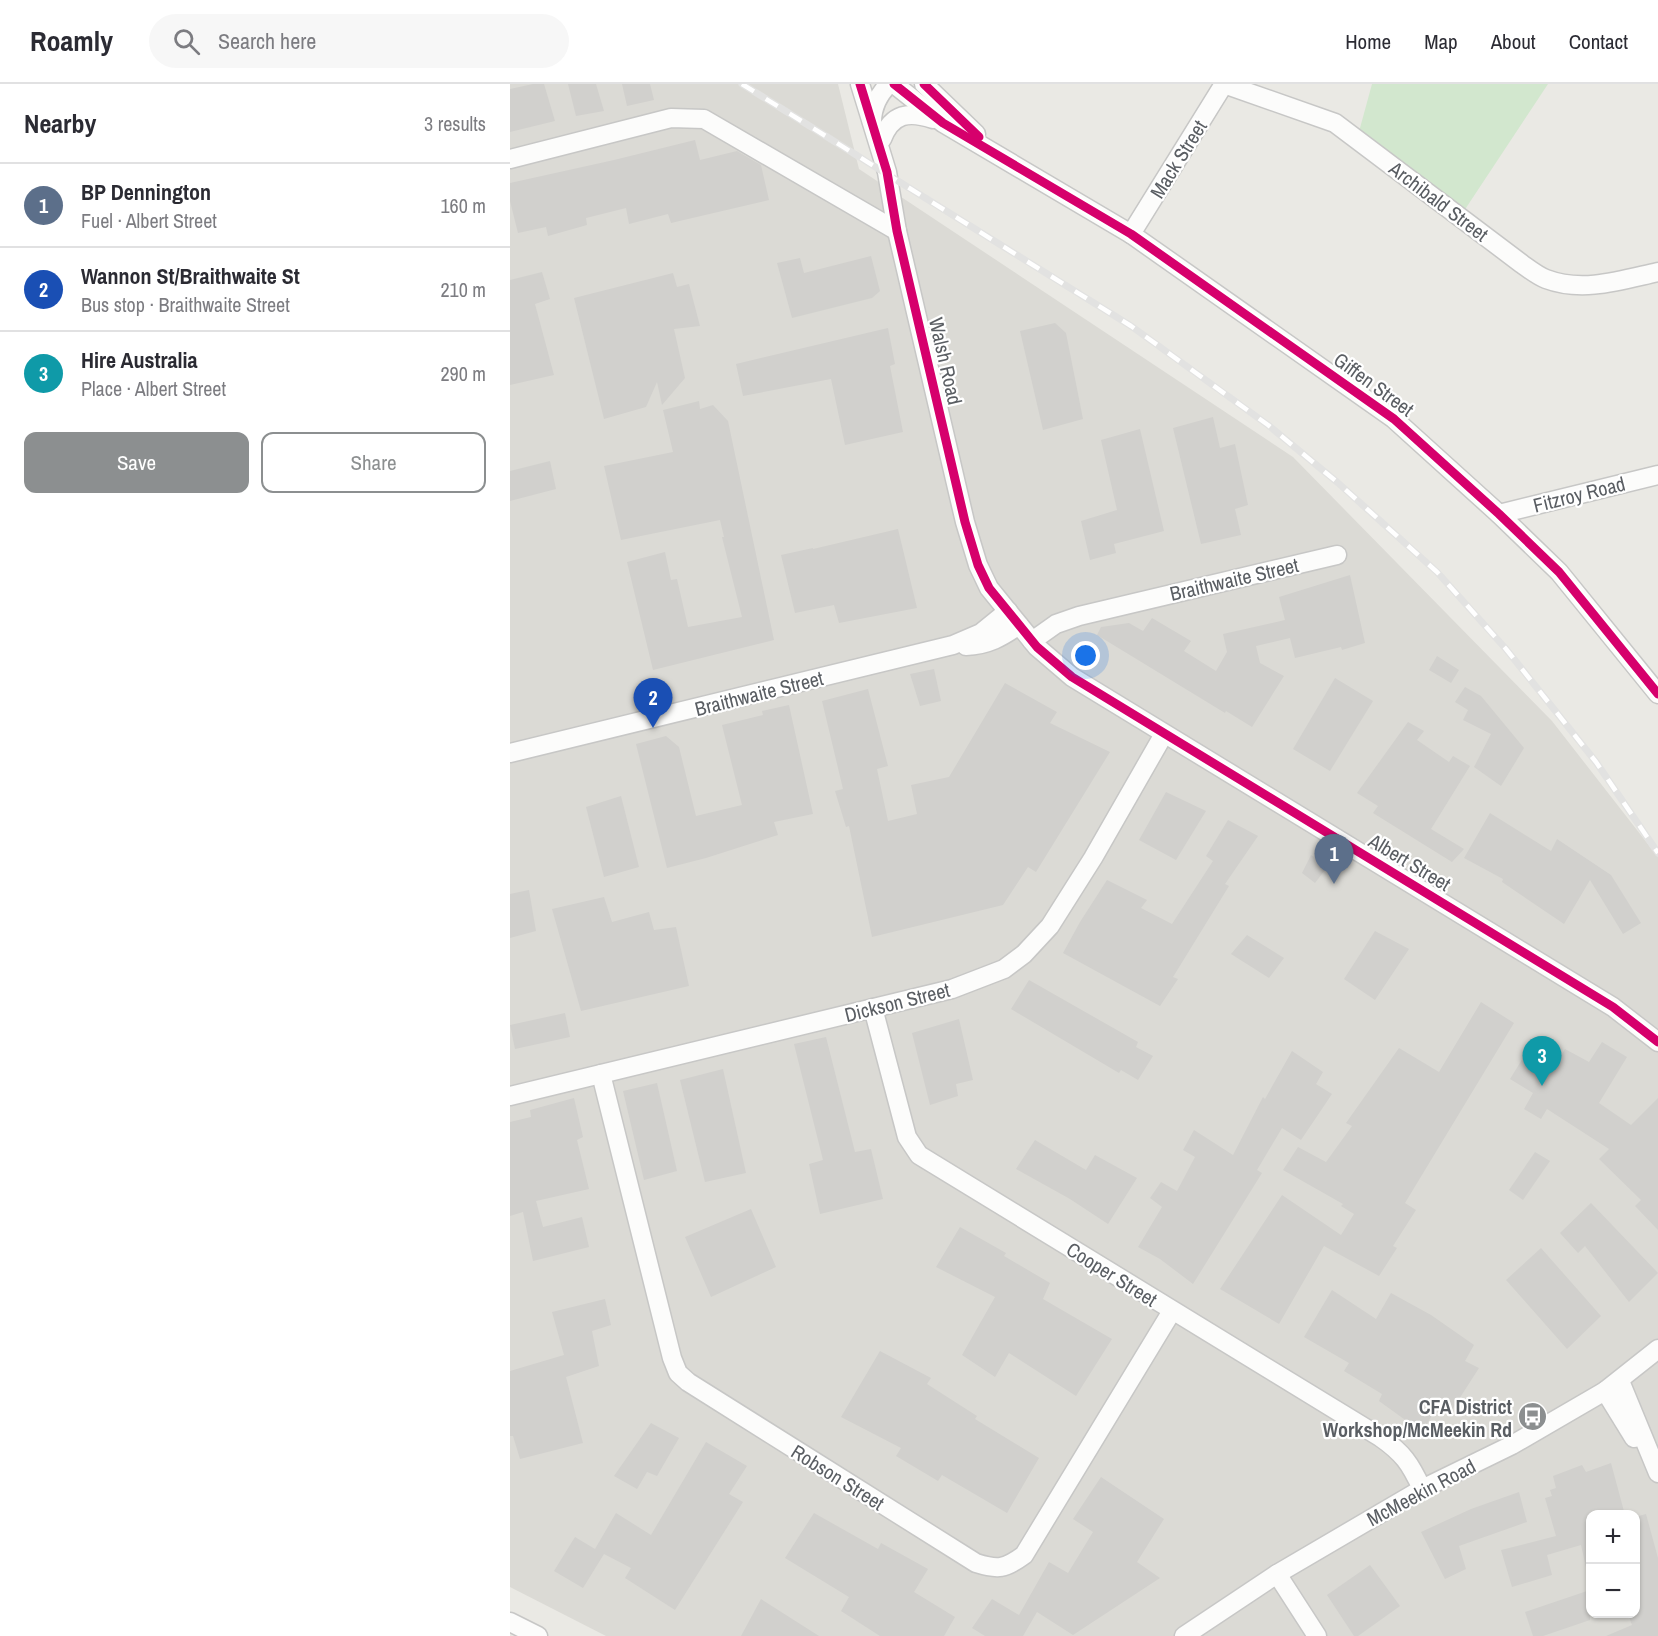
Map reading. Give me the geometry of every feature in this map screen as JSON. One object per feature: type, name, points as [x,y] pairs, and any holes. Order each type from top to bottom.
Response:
[{"type":"street","name":"Walsh Road","points":[[860,84],[882,146],[897,231],[965,522],[978,564],[989,588],[1021,627]]},
{"type":"street","name":"Giffen Street","points":[[924,84],[979,137],[1015,164]]},
{"type":"street","name":"Mack Street","points":[[1131,234],[1224,84]]},
{"type":"street","name":"Archibald Street","points":[[1224,84],[1335,123],[1545,279],[1567,284],[1596,285],[1658,272]]},
{"type":"street","name":"Walsh Road","points":[[882,146],[884,123],[895,85]]},
{"type":"street","points":[[872,122],[879,96],[895,85]]},
{"type":"street","name":"Giffen Street","points":[[895,85],[943,123],[1131,234],[1394,419],[1559,572],[1658,694]]},
{"type":"street","points":[[882,146],[892,122],[903,116],[917,114],[943,123]]},
{"type":"street","points":[[510,159],[671,118],[704,119],[897,231]]},
{"type":"street","name":"Fitzroy Road","points":[[1499,514],[1658,475]]},
{"type":"street","name":"Braithwaite Street","points":[[510,753],[938,649],[988,643],[1021,627],[1056,624],[1072,618],[1337,555]]},
{"type":"street","name":"Albert Street","points":[[1021,627],[1048,658],[1072,677],[1603,1001],[1658,1042]]},
{"type":"street","name":"Dickson Street","points":[[510,1096],[952,989],[1004,969],[1024,954],[1050,926],[1164,734]]},
{"type":"street","name":"Cooper Street","points":[[873,1008],[907,1137],[919,1155],[1399,1450],[1412,1468],[1422,1488]]},
{"type":"street","name":"Robson Street","points":[[601,1074],[672,1359],[678,1373],[688,1382],[976,1563],[993,1568],[1009,1566],[1024,1555],[1172,1311]]},
{"type":"street","name":"McMeekin Road","points":[[1184,1636],[1277,1574],[1422,1488],[1512,1445],[1612,1386],[1658,1349]]},
{"type":"street","points":[[1612,1386],[1658,1474]]},
{"type":"street","points":[[1277,1574],[1317,1636]]},
{"type":"street","points":[[510,1622],[538,1636]]},
{"type":"shaded area","points":[[510,84],[838,84],[859,169],[1293,457],[1552,721],[1658,857],[1658,1636],[606,1636],[510,1587]]},
{"type":"green space","points":[[1372,84],[1548,84],[1460,217],[1357,139]]},
{"type":"building","points":[[544,84],[555,121],[510,132],[510,89]]},
{"type":"building","points":[[568,84],[596,84],[604,111],[576,116]]},
{"type":"building","points":[[622,84],[650,84],[654,100],[627,106]]},
{"type":"building","points":[[695,140],[700,160],[737,151],[761,165],[769,200],[671,223],[668,214],[629,224],[626,208],[586,218],[587,225],[548,236],[546,227],[518,233],[510,201],[510,183]]},
{"type":"building","points":[[871,256],[880,291],[872,298],[792,318],[777,263],[800,258],[804,273]]},
{"type":"building","points":[[542,272],[550,299],[535,304],[554,375],[510,385],[510,280]]},
{"type":"building","points":[[673,273],[677,287],[689,284],[700,326],[674,329],[685,378],[662,405],[657,382],[646,407],[604,419],[574,298]]},
{"type":"building","points":[[1055,323],[1066,333],[1083,419],[1043,430],[1020,331]]},
{"type":"building","points":[[888,328],[895,364],[890,366],[903,432],[845,445],[831,379],[743,396],[736,364]]},
{"type":"building","points":[[699,401],[700,409],[713,405],[728,421],[774,640],[653,670],[627,562],[665,552],[671,580],[677,579],[688,627],[742,617],[722,537],[724,537],[720,520],[621,540],[604,466],[673,452],[663,410]]},
{"type":"building","points":[[1213,417],[1220,448],[1235,444],[1248,505],[1235,509],[1241,535],[1201,544],[1173,428]]},
{"type":"building","points":[[1140,429],[1164,531],[1114,544],[1116,553],[1090,560],[1081,521],[1117,510],[1101,440]]},
{"type":"building","points":[[550,461],[556,489],[510,501],[510,471]]},
{"type":"building","points":[[898,529],[917,608],[839,623],[834,605],[795,613],[781,555]]},
{"type":"building","points":[[1350,575],[1365,643],[1342,650],[1341,647],[1295,658],[1290,638],[1256,646],[1260,663],[1284,676],[1252,727],[1097,635],[1101,627],[1129,623],[1143,631],[1152,618],[1191,641],[1184,651],[1216,671],[1227,652],[1223,634],[1285,620],[1279,597]]},
{"type":"building","points":[[1437,656],[1459,670],[1451,683],[1429,670]]},
{"type":"building","points":[[934,669],[941,701],[920,706],[910,674]]},
{"type":"building","points":[[1335,678],[1373,701],[1330,771],[1293,749]]},
{"type":"building","points":[[1005,683],[1057,712],[1050,723],[1110,752],[1036,872],[1028,867],[1003,905],[872,937],[849,826],[846,827],[835,791],[843,789],[822,701],[868,689],[888,766],[877,769],[888,821],[917,814],[911,785],[949,777]]},
{"type":"building","points":[[1465,687],[1481,696],[1524,748],[1501,786],[1474,767],[1491,734],[1463,720],[1468,710],[1455,702]]},
{"type":"building","points":[[789,705],[813,814],[774,822],[778,835],[667,868],[636,744],[666,736],[679,747],[696,816],[742,805],[722,725],[763,715],[762,711]]},
{"type":"building","points":[[1408,722],[1424,731],[1417,740],[1449,762],[1453,756],[1470,766],[1431,829],[1464,849],[1452,862],[1373,813],[1378,806],[1357,793]]},
{"type":"building","points":[[1166,792],[1206,811],[1176,860],[1139,840]]},
{"type":"building","points":[[621,796],[639,867],[604,877],[586,807]]},
{"type":"building","points":[[1490,813],[1551,851],[1557,839],[1611,875],[1641,923],[1623,934],[1590,880],[1564,924],[1502,882],[1503,879],[1464,858]]},
{"type":"building","points":[[1228,820],[1258,836],[1225,884],[1229,886],[1173,977],[1178,979],[1160,1006],[1063,953],[1107,880],[1147,900],[1141,908],[1172,924],[1213,861],[1206,856]]},
{"type":"building","points":[[1311,855],[1328,866],[1315,883],[1302,873]]},
{"type":"building","points":[[529,890],[536,931],[510,938],[510,894]]},
{"type":"building","points":[[604,897],[612,922],[649,912],[654,930],[676,927],[689,986],[581,1011],[552,909]]},
{"type":"building","points":[[1375,931],[1409,949],[1375,1000],[1344,979]]},
{"type":"building","points":[[1247,935],[1284,958],[1269,978],[1231,954]]},
{"type":"building","points":[[1029,980],[1138,1042],[1136,1047],[1153,1056],[1138,1080],[1121,1070],[1119,1073],[1011,1009]]},
{"type":"building","points":[[1481,1002],[1514,1023],[1405,1203],[1416,1210],[1393,1246],[1397,1248],[1379,1276],[1324,1246],[1279,1324],[1220,1289],[1282,1195],[1341,1235],[1354,1214],[1341,1206],[1343,1204],[1283,1170],[1298,1147],[1326,1162],[1352,1126],[1346,1123],[1399,1048],[1439,1072]]},
{"type":"building","points":[[565,1013],[570,1037],[515,1049],[510,1025]]},
{"type":"building","points":[[959,1019],[973,1080],[956,1084],[958,1096],[930,1105],[912,1033]]},
{"type":"building","points":[[826,1037],[855,1152],[871,1149],[883,1199],[820,1214],[809,1164],[823,1160],[794,1044]]},
{"type":"building","points":[[1602,1042],[1627,1057],[1599,1103],[1631,1125],[1658,1098],[1658,1230],[1635,1206],[1641,1200],[1599,1159],[1609,1149],[1547,1109],[1541,1119],[1524,1109],[1533,1093],[1510,1079],[1529,1048],[1556,1064],[1565,1049],[1589,1062]]},
{"type":"building","points":[[1292,1051],[1323,1072],[1316,1084],[1332,1094],[1301,1140],[1282,1128],[1257,1170],[1262,1173],[1193,1284],[1160,1259],[1138,1247],[1162,1207],[1150,1198],[1161,1182],[1177,1191],[1195,1157],[1183,1150],[1194,1130],[1233,1155],[1263,1097],[1265,1099]]},
{"type":"building","points":[[723,1069],[746,1173],[705,1182],[680,1080]]},
{"type":"building","points":[[657,1083],[677,1171],[644,1180],[623,1091]]},
{"type":"building","points":[[574,1098],[583,1137],[577,1140],[589,1189],[536,1201],[543,1227],[582,1217],[589,1247],[533,1261],[523,1212],[510,1216],[510,1122],[531,1117],[530,1110]]},
{"type":"building","points":[[1035,1140],[1086,1170],[1095,1155],[1137,1178],[1108,1224],[1070,1199],[1016,1169]]},
{"type":"building","points":[[1535,1152],[1550,1161],[1523,1200],[1509,1190]]},
{"type":"building","points":[[1591,1203],[1658,1273],[1629,1302],[1585,1246],[1578,1253],[1560,1233]]},
{"type":"building","points":[[751,1209],[776,1267],[711,1297],[685,1237]]},
{"type":"building","points":[[960,1227],[1006,1253],[1004,1256],[1050,1283],[1043,1299],[1112,1339],[1076,1396],[1009,1353],[995,1377],[962,1355],[995,1297],[936,1267]]},
{"type":"building","points":[[1541,1248],[1601,1316],[1567,1349],[1506,1280]]},
{"type":"building","points":[[1332,1290],[1376,1319],[1391,1293],[1431,1315],[1474,1345],[1465,1361],[1479,1368],[1452,1410],[1440,1402],[1422,1432],[1379,1401],[1382,1394],[1344,1371],[1349,1363],[1304,1337]]},
{"type":"building","points":[[605,1299],[611,1325],[592,1331],[599,1366],[566,1377],[583,1443],[520,1459],[513,1436],[510,1436],[510,1371],[564,1355],[552,1312]]},
{"type":"building","points":[[880,1351],[931,1378],[927,1384],[977,1416],[975,1419],[1039,1458],[1007,1513],[942,1475],[938,1481],[896,1456],[901,1448],[841,1417]]},
{"type":"building","points":[[651,1423],[679,1438],[657,1476],[647,1472],[637,1489],[614,1476]]},
{"type":"building","points":[[706,1442],[747,1466],[729,1494],[743,1502],[675,1610],[625,1578],[631,1568],[604,1554],[583,1588],[554,1571],[575,1537],[595,1549],[616,1513],[651,1535]]},
{"type":"building","points":[[1611,1463],[1624,1510],[1586,1510],[1586,1567],[1581,1545],[1547,1555],[1552,1575],[1512,1587],[1501,1550],[1556,1536],[1545,1498],[1552,1496],[1550,1490],[1556,1488],[1553,1476],[1582,1465],[1586,1472]]},
{"type":"building","points":[[1101,1477],[1164,1519],[1137,1562],[1160,1578],[1073,1635],[1037,1612],[1023,1636],[985,1636],[972,1628],[992,1599],[1019,1615],[1049,1562],[1068,1573],[1093,1532],[1073,1519]]},
{"type":"building","points":[[1519,1492],[1527,1522],[1459,1546],[1466,1569],[1445,1579],[1421,1532],[1471,1509]]},
{"type":"building","points":[[814,1513],[878,1549],[881,1543],[928,1569],[914,1592],[955,1617],[944,1636],[880,1636],[841,1611],[849,1597],[785,1558]]},
{"type":"building","points":[[1646,1514],[1658,1558],[1658,1636],[1606,1636],[1632,1625],[1629,1618],[1640,1618],[1640,1516]]},
{"type":"building","points":[[1370,1565],[1400,1606],[1358,1636],[1354,1636],[1327,1595]]},
{"type":"building","points":[[1586,1591],[1586,1618],[1590,1620],[1543,1636],[1533,1636],[1525,1612]]},
{"type":"building","points":[[761,1599],[819,1636],[741,1636]]},
{"type":"railway","points":[[742,84],[1131,326],[1268,425],[1337,482],[1437,572],[1506,649],[1596,762],[1658,853]]},
{"type":"cycle path","points":[[860,84],[887,172],[897,231],[965,522],[978,565],[989,588],[1037,647],[1072,677],[1613,1007],[1658,1042]]},
{"type":"cycle path","points":[[894,84],[943,123],[1131,234],[1394,419],[1559,572],[1658,694]]},
{"type":"cycle path","points":[[924,84],[979,137]]},
{"type":"place","name":"Wannon St/Braithwaite St","points":[[653,728]]},
{"type":"place","name":"BP Dennington","points":[[1334,884]]},
{"type":"place","name":"Hire Australia","points":[[1542,1086]]},
{"type":"place","name":"CFA District Workshop/McMeekin Rd","points":[[1533,1417]]}]
